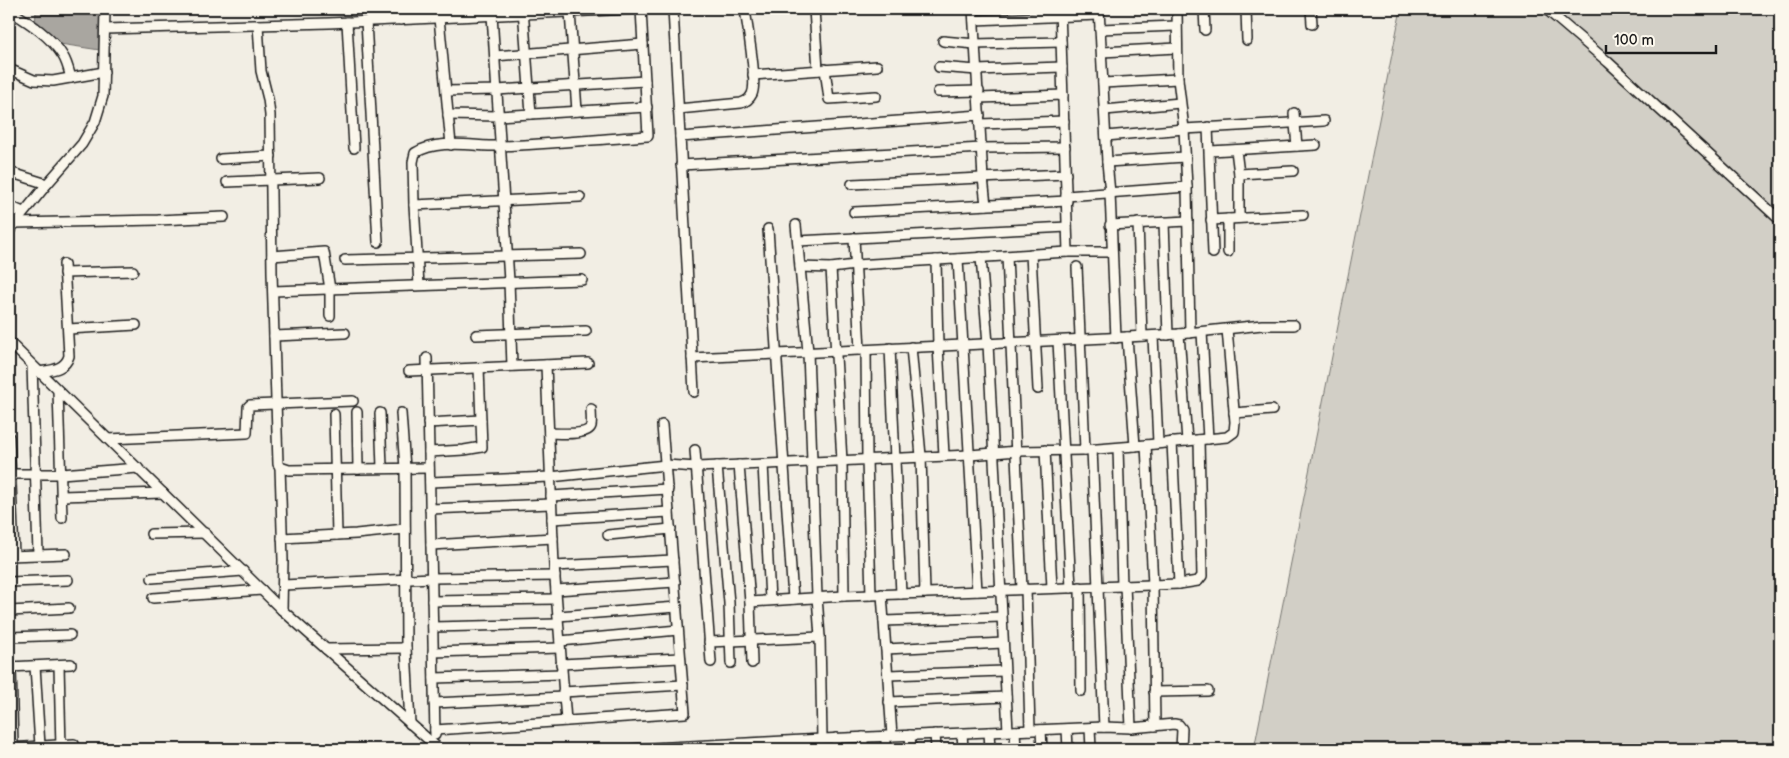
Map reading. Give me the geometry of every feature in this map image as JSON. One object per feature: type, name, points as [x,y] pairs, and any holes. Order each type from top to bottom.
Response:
[{"type":"street","points":[[12,227],[82,144],[95,122],[103,96],[106,9]]},
{"type":"street","points":[[401,9],[401,20]]},
{"type":"street","points":[[105,29],[366,22],[438,18],[449,13],[472,13],[492,16],[523,11],[570,12],[632,9]]},
{"type":"street","points":[[419,286],[412,162],[415,154],[423,149],[451,145],[500,146],[648,136],[641,9]]},
{"type":"street","points":[[673,9],[694,392]]},
{"type":"street","points":[[678,109],[741,103],[748,100],[754,89],[745,9]]},
{"type":"street","points":[[814,9],[822,69],[829,99],[876,96]]},
{"type":"street","points":[[973,9],[986,205]]},
{"type":"street","points":[[1177,9],[1178,79],[1184,128],[1187,187],[1190,333]]},
{"type":"street","points":[[1204,9],[1205,30]]},
{"type":"street","points":[[1246,9],[1247,40]]},
{"type":"street","points":[[1311,9],[1312,24]]},
{"type":"street","points":[[1546,9],[1608,62],[1780,220]]},
{"type":"street","points":[[9,10],[25,20],[54,44],[64,58],[71,78]]},
{"type":"street","points":[[523,11],[531,114]]},
{"type":"street","points":[[570,12],[577,111]]},
{"type":"street","points":[[974,20],[1060,12],[1099,12],[1106,162],[1110,192],[1116,338]]},
{"type":"street","points":[[1060,12],[1068,252]]},
{"type":"street","points":[[492,16],[509,282],[512,366]]},
{"type":"street","points":[[438,18],[451,145]]},
{"type":"street","points":[[347,22],[354,148]]},
{"type":"street","points":[[366,22],[378,242]]},
{"type":"street","points":[[258,25],[261,71],[268,99],[271,156],[272,291],[276,451],[280,467],[282,610]]},
{"type":"street","points":[[1100,29],[1176,26]]},
{"type":"street","points":[[943,41],[975,44],[1061,42]]},
{"type":"street","points":[[495,56],[643,44]]},
{"type":"street","points":[[1102,52],[1177,48]]},
{"type":"street","points":[[753,75],[877,66]]},
{"type":"street","points":[[938,67],[977,70],[1062,67]]},
{"type":"street","points":[[9,69],[34,80],[53,81],[104,72]]},
{"type":"street","points":[[1103,83],[1178,79]]},
{"type":"street","points":[[446,91],[497,90],[645,81]]},
{"type":"street","points":[[938,92],[1063,95]]},
{"type":"street","points":[[1105,110],[1180,104]]},
{"type":"street","points":[[448,115],[498,116],[647,106]]},
{"type":"street","points":[[1106,136],[1295,118],[1324,121]]},
{"type":"street","points":[[1295,118],[1297,146]]},
{"type":"street","points":[[680,137],[980,120],[1064,121]]},
{"type":"street","points":[[1208,127],[1213,253]]},
{"type":"street","points":[[1210,152],[1316,145]]},
{"type":"street","points":[[681,166],[982,148],[1065,147]]},
{"type":"street","points":[[1236,150],[1239,174],[1239,218]]},
{"type":"street","points":[[221,159],[271,156]]},
{"type":"street","points":[[1106,162],[1185,157]]},
{"type":"street","points":[[1239,174],[1294,171]]},
{"type":"street","points":[[9,172],[47,184]]},
{"type":"street","points":[[852,184],[1066,174]]},
{"type":"street","points":[[226,182],[320,178]]},
{"type":"street","points":[[854,212],[986,205],[1110,192],[1187,187]]},
{"type":"street","points":[[414,205],[580,196]]},
{"type":"street","points":[[9,206],[23,212]]},
{"type":"street","points":[[1211,220],[1303,215]]},
{"type":"street","points":[[12,227],[224,217]]},
{"type":"street","points":[[1228,219],[1228,252]]},
{"type":"street","points":[[1110,225],[1188,220]]},
{"type":"street","points":[[1164,222],[1168,335]]},
{"type":"street","points":[[1138,223],[1142,336]]},
{"type":"street","points":[[796,225],[808,352],[813,462],[820,637],[817,743]]},
{"type":"street","points":[[798,241],[1068,227]]},
{"type":"street","points":[[768,230],[793,599]]},
{"type":"street","points":[[854,238],[863,350],[871,595]]},
{"type":"street","points":[[272,256],[324,252],[330,289],[330,316]]},
{"type":"street","points":[[800,268],[831,268],[1068,252],[1112,252]]},
{"type":"street","points":[[345,260],[582,254]]},
{"type":"street","points":[[1031,254],[1038,390]]},
{"type":"street","points":[[1007,256],[1030,730]]},
{"type":"street","points":[[981,258],[988,344],[1002,643],[1006,697],[1011,731],[1016,749]]},
{"type":"street","points":[[958,259],[976,591]]},
{"type":"street","points":[[936,260],[938,346],[944,455]]},
{"type":"street","points":[[1077,267],[1079,340],[1099,587],[1104,727]]},
{"type":"street","points":[[831,268],[842,460],[844,596]]},
{"type":"street","points":[[39,372],[56,369],[68,361],[64,269],[133,271]]},
{"type":"street","points":[[272,291],[582,280]]},
{"type":"street","points":[[68,329],[136,325]]},
{"type":"street","points":[[692,358],[1153,336],[1262,325],[1294,325]]},
{"type":"street","points":[[430,482],[550,477],[666,464],[696,467],[970,455],[993,452],[1089,450],[1204,440],[1232,435],[1234,432],[1234,414],[1228,329]]},
{"type":"street","points":[[476,335],[586,331]]},
{"type":"street","points":[[750,602],[882,594],[1178,584],[1198,581],[1202,576],[1204,440],[1202,332]]},
{"type":"street","points":[[274,336],[345,333]]},
{"type":"street","points":[[1178,334],[1187,441]]},
{"type":"street","points":[[1153,336],[1158,443]]},
{"type":"street","points":[[1127,337],[1136,446]]},
{"type":"street","points":[[1058,340],[1081,691]]},
{"type":"street","points":[[9,342],[282,610],[437,748]]},
{"type":"street","points":[[890,348],[902,594]]},
{"type":"street","points":[[911,348],[920,456],[925,593]]},
{"type":"street","points":[[427,358],[434,703],[437,748]]},
{"type":"street","points":[[409,371],[588,363]]},
{"type":"street","points":[[32,364],[38,554]]},
{"type":"street","points":[[546,365],[554,571],[566,721]]},
{"type":"street","points":[[429,452],[482,447],[478,368]]},
{"type":"street","points":[[58,391],[62,518]]},
{"type":"street","points":[[108,440],[247,433],[248,407],[250,405],[353,401]]},
{"type":"street","points":[[549,434],[588,430],[590,427],[591,409]]},
{"type":"street","points":[[1234,414],[1272,410]]},
{"type":"street","points":[[358,412],[358,469]]},
{"type":"street","points":[[380,413],[382,468]]},
{"type":"street","points":[[334,414],[337,535]]},
{"type":"street","points":[[401,414],[405,468],[406,648],[410,724]]},
{"type":"street","points":[[428,423],[481,420]]},
{"type":"street","points":[[435,730],[685,713],[662,425]]},
{"type":"street","points":[[9,437],[11,556],[66,554]]},
{"type":"street","points":[[1172,442],[1178,584]]},
{"type":"street","points":[[1146,445],[1153,585],[1155,726]]},
{"type":"street","points":[[1118,448],[1131,728]]},
{"type":"street","points":[[696,450],[711,662]]},
{"type":"street","points":[[1045,450],[1052,588]]},
{"type":"street","points":[[762,464],[770,600]]},
{"type":"street","points":[[739,465],[750,602],[752,663]]},
{"type":"street","points":[[717,466],[732,663]]},
{"type":"street","points":[[280,467],[290,470],[429,468]]},
{"type":"street","points":[[10,474],[61,474],[138,468]]},
{"type":"street","points":[[430,509],[668,489]]},
{"type":"street","points":[[61,496],[164,493]]},
{"type":"street","points":[[552,519],[669,512]]},
{"type":"street","points":[[282,538],[405,529]]},
{"type":"street","points":[[608,535],[671,529]]},
{"type":"street","points":[[151,534],[205,533]]},
{"type":"street","points":[[431,545],[553,538]]},
{"type":"street","points":[[283,585],[554,571],[673,560]]},
{"type":"street","points":[[152,578],[243,571]]},
{"type":"street","points":[[9,582],[68,580]]},
{"type":"street","points":[[432,600],[556,595],[675,582]]},
{"type":"street","points":[[154,598],[262,590]]},
{"type":"street","points":[[882,594],[889,702],[889,736],[886,749]]},
{"type":"street","points":[[433,627],[558,620],[676,607]]},
{"type":"street","points":[[9,611],[69,608]]},
{"type":"street","points":[[884,621],[1001,617]]},
{"type":"street","points":[[433,652],[560,644],[678,630]]},
{"type":"street","points":[[9,638],[70,635]]},
{"type":"street","points":[[709,642],[820,637]]},
{"type":"street","points":[[886,649],[1002,643]]},
{"type":"street","points":[[326,648],[406,648]]},
{"type":"street","points":[[434,678],[680,658]]},
{"type":"street","points":[[71,664],[10,667],[11,748],[61,747],[74,744]]},
{"type":"street","points":[[59,665],[61,747]]},
{"type":"street","points":[[35,666],[40,746]]},
{"type":"street","points":[[888,675],[1004,671]]},
{"type":"street","points":[[434,703],[682,686]]},
{"type":"street","points":[[1154,692],[1208,691]]},
{"type":"street","points":[[889,702],[1006,697]]},
{"type":"street","points":[[633,749],[817,743],[836,738],[1104,727],[1131,728],[1174,724],[1179,725],[1182,729],[1180,749]]},
{"type":"street","points":[[1090,728],[1091,749]]},
{"type":"street","points":[[1067,729],[1068,749]]},
{"type":"street","points":[[1041,730],[1042,749]]},
{"type":"street","points":[[989,732],[990,749]]},
{"type":"street","points":[[962,733],[963,749]]},
{"type":"street","points":[[935,734],[936,749]]},
{"type":"street","points":[[910,735],[911,749]]},
{"type":"street","points":[[863,737],[863,749]]},
{"type":"street","points":[[836,738],[837,749]]},
{"type":"shaded area","points":[[36,9],[101,9],[100,50],[53,43],[35,29]]},
{"type":"shaded area","points":[[1401,9],[1780,9],[1780,749],[1254,749]]}]
